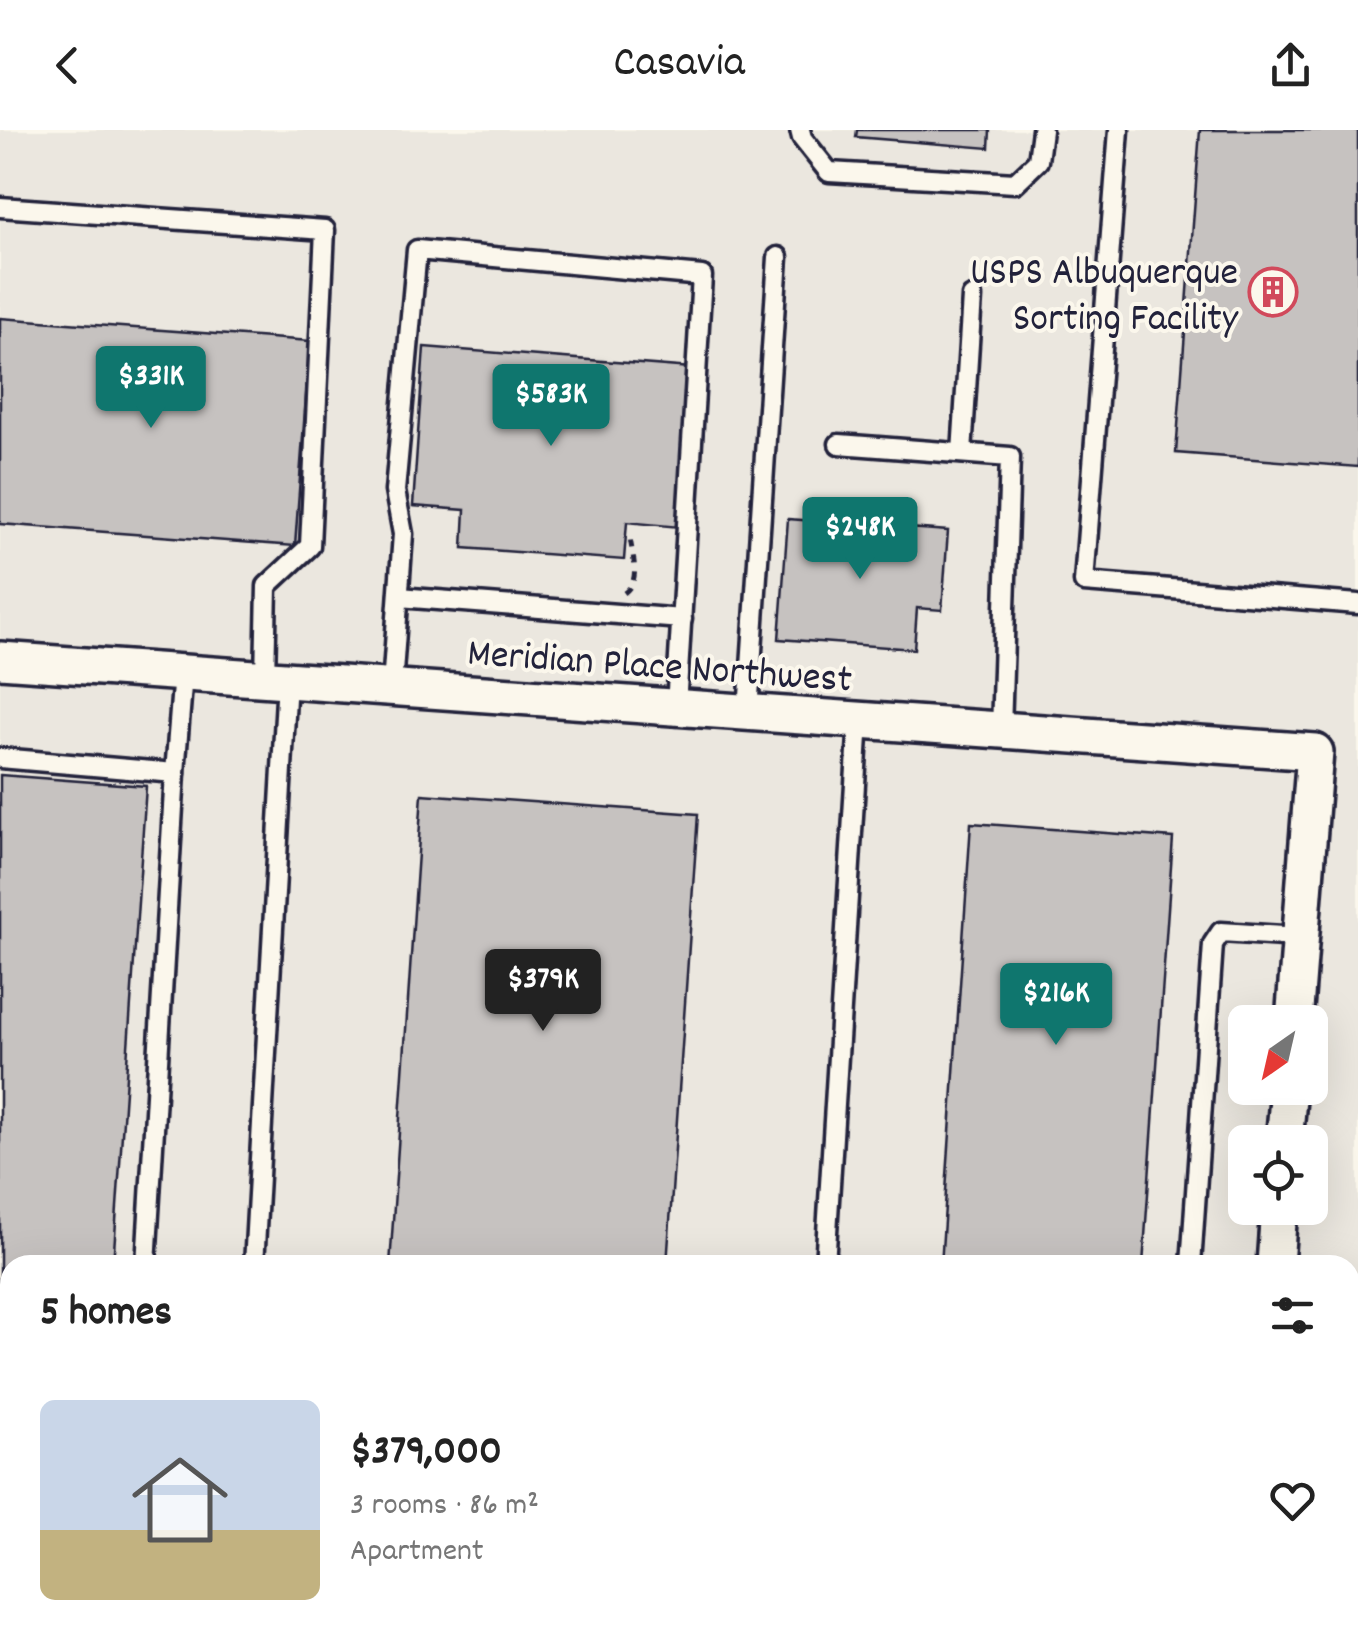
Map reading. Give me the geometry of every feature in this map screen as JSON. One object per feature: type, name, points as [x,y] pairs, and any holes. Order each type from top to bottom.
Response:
[{"type":"street","name":"Meridian Place Northwest","points":[[0,660],[1315,752],[1300,936]]},
{"type":"street","points":[[1295,1005],[1300,936]]},
{"type":"street","points":[[1276,1255],[1278,1225]]},
{"type":"lane","points":[[800,130],[802,138],[830,172],[1015,184],[1038,162],[1042,130]]},
{"type":"lane","points":[[1120,130],[1084,582],[1358,604]]},
{"type":"lane","points":[[0,207],[325,230],[310,546],[267,586],[276,679],[254,1255]]},
{"type":"lane","points":[[392,687],[403,534],[395,491],[417,250],[702,276],[676,707]]},
{"type":"lane","points":[[748,712],[778,256]]},
{"type":"lane","points":[[962,453],[972,297]]},
{"type":"lane","points":[[839,444],[1010,457],[1001,730]]},
{"type":"lane","points":[[399,597],[682,619]]},
{"type":"lane","points":[[147,1255],[183,673]]},
{"type":"lane","points":[[826,1255],[860,720]]},
{"type":"lane","points":[[0,758],[176,772]]},
{"type":"lane","points":[[1192,1255],[1213,944],[1221,932],[1300,936]]},
{"type":"path","points":[[622,594],[632,587],[635,578],[630,537]]},
{"type":"shaded area","points":[[0,130],[1358,130],[1358,1255],[0,1255]]},
{"type":"building","points":[[857,130],[990,130],[989,148],[856,137]]},
{"type":"building","name":"USPS Albuquerque Sorting Facility","points":[[1200,130],[1358,130],[1358,467],[1176,453]]},
{"type":"building","points":[[0,318],[310,341],[295,546],[0,524]]},
{"type":"building","points":[[424,347],[691,368],[679,527],[627,522],[624,560],[463,548],[465,510],[413,506]]},
{"type":"building","points":[[788,519],[948,531],[942,610],[917,608],[914,649],[779,639]]},
{"type":"building","points":[[0,775],[146,786],[114,1255],[0,1255]]},
{"type":"building","points":[[422,794],[698,814],[668,1255],[391,1255]]},
{"type":"building","points":[[971,823],[1173,838],[1144,1255],[942,1255]]},
{"type":"place","name":"USPS Albuquerque Sorting Facility","points":[[1273,292]]}]
